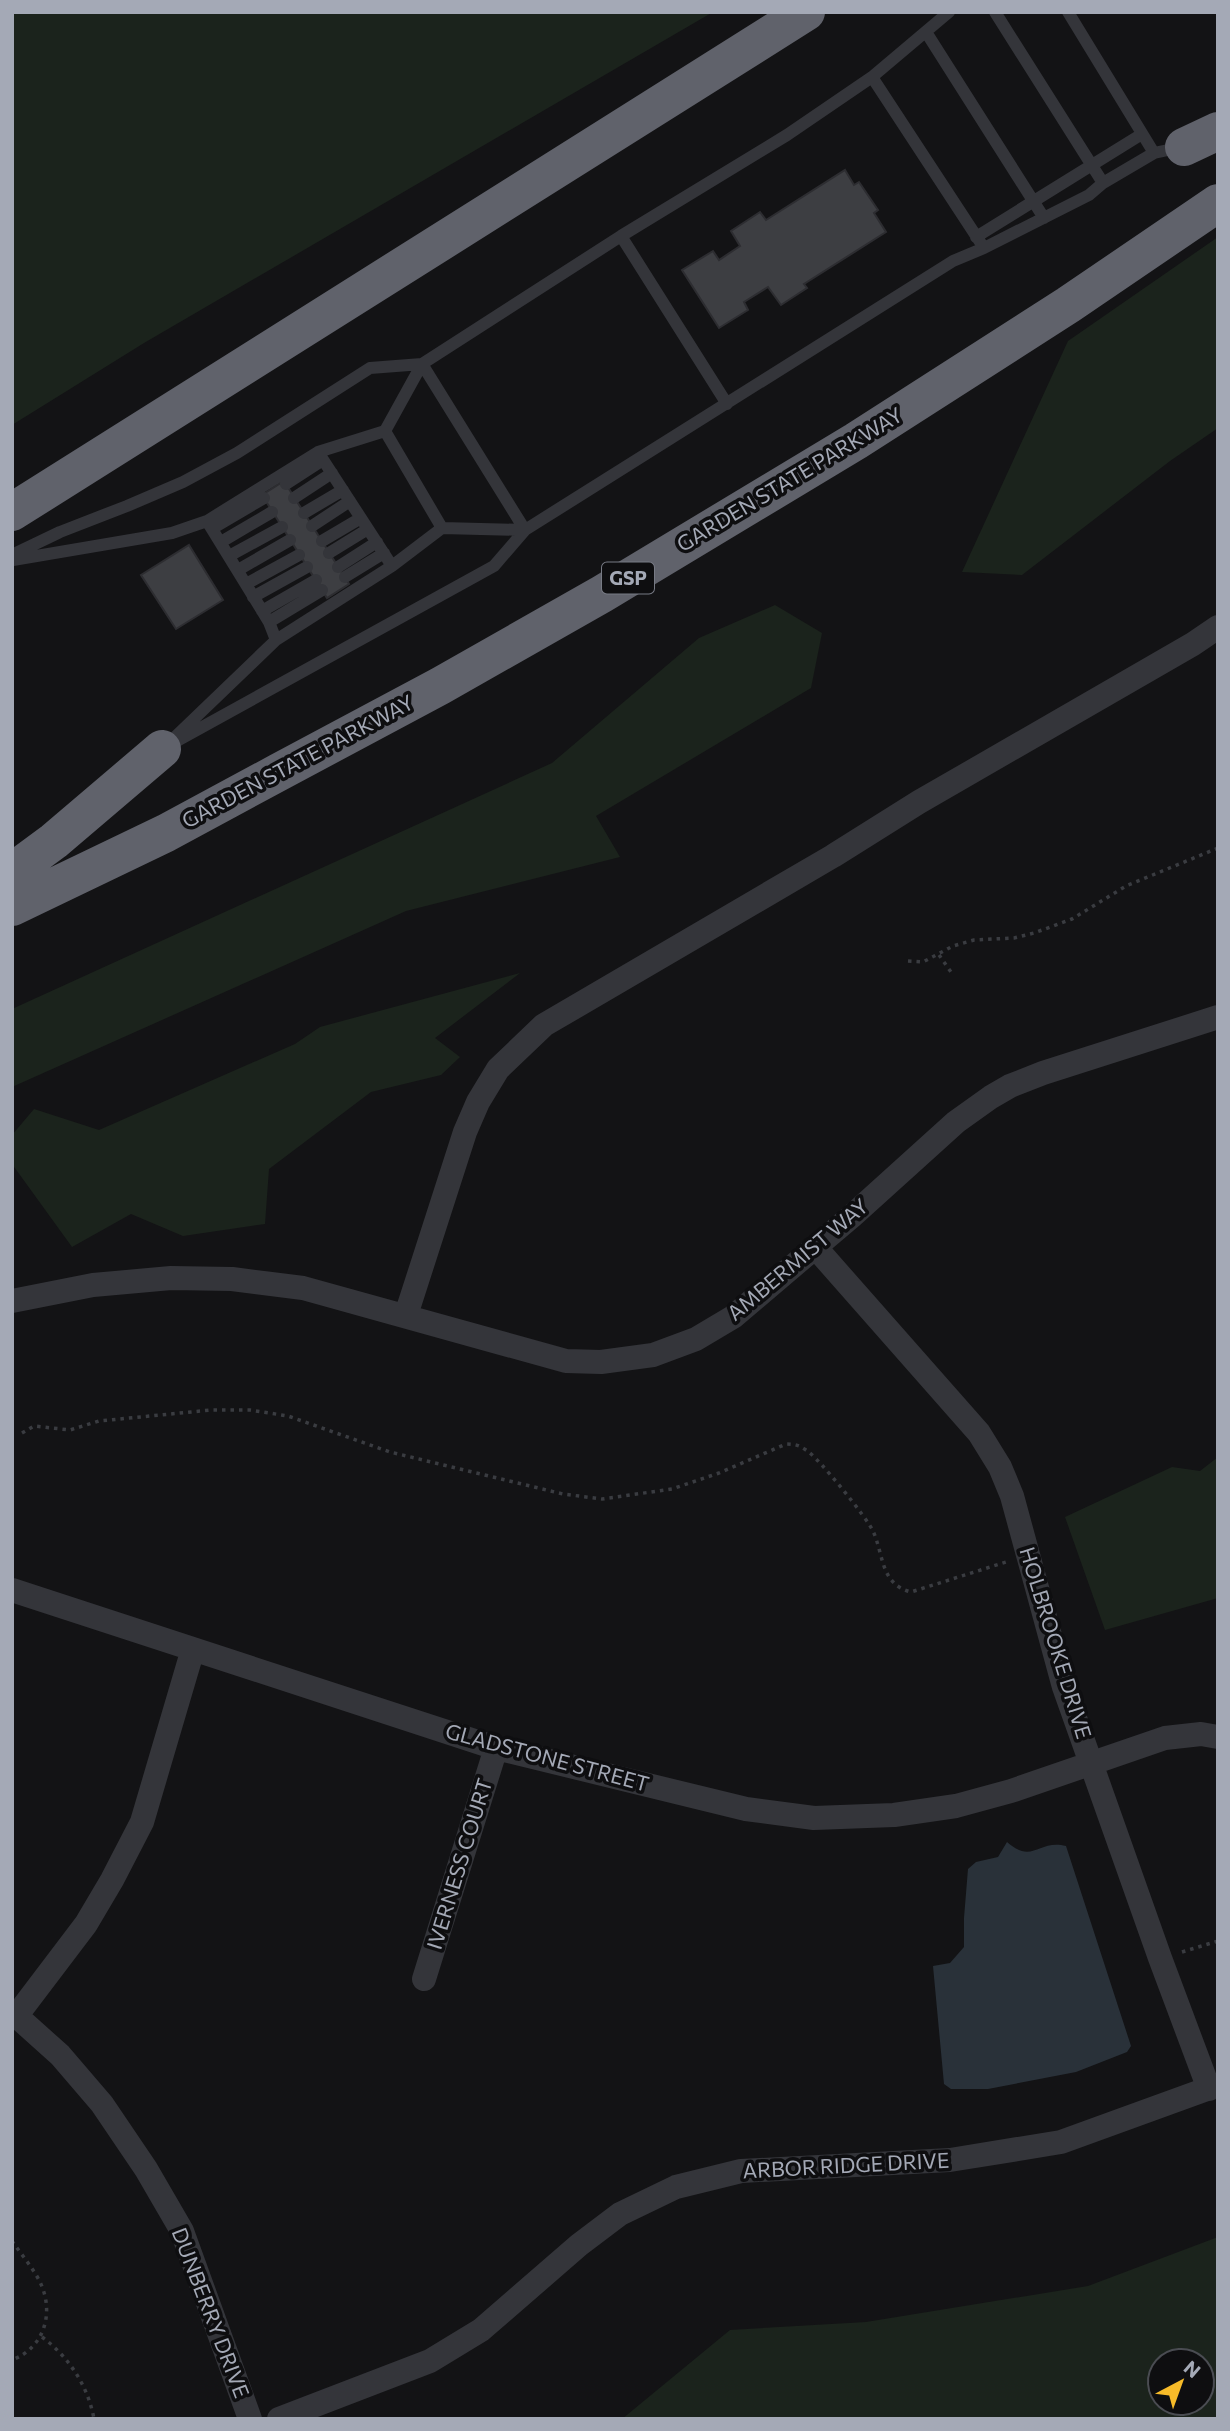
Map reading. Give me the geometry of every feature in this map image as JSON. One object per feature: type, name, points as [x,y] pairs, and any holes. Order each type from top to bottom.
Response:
[{"type":"highway","points":[[12,512],[806,12]]},
{"type":"highway","points":[[1169,150],[1218,131]]},
{"type":"highway","name":"GARDEN STATE PARKWAY","points":[[12,907],[166,833],[268,779],[602,594],[856,441],[1068,305],[1218,203]]},
{"type":"highway","points":[[12,872],[54,841],[162,749]]},
{"type":"street","points":[[406,1315],[465,1132],[478,1102],[498,1069],[544,1025],[1218,627]]},
{"type":"street","name":"AMBERMIST WAY","points":[[12,1301],[93,1285],[172,1278],[232,1279],[303,1288],[566,1361],[601,1362],[653,1355],[696,1339],[733,1317],[816,1248],[956,1122],[991,1097],[1043,1073],[1218,1017]]},
{"type":"street","name":"HOLBROOKE DRIVE","points":[[816,1248],[979,1433],[1000,1467],[1008,1486],[1064,1687],[1160,1958],[1214,2087]]},
{"type":"street","name":"GLADSTONE STREET","points":[[12,1590],[496,1748],[746,1809],[814,1818],[894,1815],[956,1806],[1011,1791],[1092,1763]]},
{"type":"street","points":[[15,2013],[86,1924],[142,1822],[193,1648]]},
{"type":"street","points":[[1092,1763],[1165,1738],[1201,1734],[1218,1737]]},
{"type":"street","name":"IVERNESS COURT","points":[[424,1979],[496,1748]]},
{"type":"street","name":"DUNBERRY DRIVE","points":[[15,2013],[60,2055],[102,2104],[170,2210],[182,2231],[204,2287],[250,2419]]},
{"type":"street","name":"ARBOR RIDGE DRIVE","points":[[279,2419],[430,2361],[481,2330],[579,2245],[620,2214],[676,2187],[741,2171],[950,2160],[1061,2143],[1214,2087]]},
{"type":"lane","points":[[210,524],[321,456],[385,431],[422,364],[621,236],[787,135],[872,77],[949,12]]},
{"type":"lane","points":[[995,12],[1103,183]]},
{"type":"lane","points":[[1068,12],[1142,134],[1169,150]]},
{"type":"lane","points":[[926,32],[1044,218]]},
{"type":"lane","points":[[872,77],[984,248]]},
{"type":"lane","points":[[976,237],[1142,134]]},
{"type":"lane","points":[[162,749],[494,566],[525,530],[953,261],[1089,195],[1103,183],[1169,150]]},
{"type":"lane","points":[[621,236],[727,404]]},
{"type":"lane","points":[[422,364],[525,530]]},
{"type":"lane","points":[[12,558],[60,532],[127,506],[237,453],[370,368],[422,364]]},
{"type":"lane","points":[[385,431],[442,528]]},
{"type":"lane","points":[[321,456],[392,566]]},
{"type":"lane","points":[[286,484],[321,456]]},
{"type":"lane","points":[[295,498],[332,473]]},
{"type":"lane","points":[[304,513],[347,496]]},
{"type":"lane","points":[[312,526],[347,496]]},
{"type":"lane","points":[[12,558],[172,533],[210,524],[264,498]]},
{"type":"lane","points":[[221,541],[272,512]]},
{"type":"lane","points":[[210,524],[265,616],[276,640]]},
{"type":"lane","points":[[322,541],[365,524]]},
{"type":"lane","points":[[329,553],[365,524]]},
{"type":"lane","points":[[229,556],[282,527]]},
{"type":"lane","points":[[162,749],[276,640],[392,566],[442,528],[525,530]]},
{"type":"lane","points":[[238,570],[290,540]]},
{"type":"lane","points":[[341,572],[380,547]]},
{"type":"lane","points":[[246,584],[299,555]]},
{"type":"lane","points":[[253,597],[307,567]]},
{"type":"lane","points":[[265,616],[319,585]]},
{"type":"path","points":[[908,961],[923,962],[953,946],[974,940],[1014,938],[1034,933],[1072,919],[1126,886],[1218,848]]},
{"type":"path","points":[[939,955],[951,972]]},
{"type":"path","points":[[22,1433],[34,1426],[70,1430],[99,1420],[250,1409],[297,1419],[390,1452],[563,1494],[602,1499],[672,1489],[719,1473],[786,1444],[796,1444],[817,1458],[872,1529],[888,1579],[900,1589],[911,1592],[1028,1555]]},
{"type":"path","points":[[1160,1958],[1218,1941]]},
{"type":"path","points":[[12,2241],[40,2281],[46,2296],[42,2336],[25,2355],[12,2360]]},
{"type":"path","points":[[42,2336],[74,2370],[91,2400],[94,2419]]},
{"type":"shaded area","points":[[12,12],[713,12],[144,343],[12,425]]},
{"type":"shaded area","points":[[1218,237],[1218,428],[1170,461],[1022,575],[962,572],[1068,341]]},
{"type":"shaded area","points":[[775,605],[822,633],[811,688],[596,816],[620,857],[406,911],[12,1087],[12,1009],[552,763],[699,638]]},
{"type":"shaded area","points":[[520,973],[435,1038],[460,1057],[441,1075],[371,1092],[269,1169],[265,1224],[183,1236],[131,1214],[72,1247],[12,1164],[12,1135],[34,1109],[99,1130],[295,1044],[320,1027]]},
{"type":"shaded area","points":[[1218,1457],[1218,1598],[1105,1630],[1065,1517],[1172,1467],[1200,1471]]},
{"type":"shaded area","points":[[1007,1842],[1030,1852],[1049,1846],[1066,1846],[1131,2046],[1127,2052],[1076,2072],[988,2089],[951,2089],[944,2084],[933,1966],[950,1963],[964,1947],[968,1869],[976,1862],[998,1857]]},
{"type":"shaded area","points":[[1218,2237],[1218,2419],[622,2419],[730,2330],[866,2322],[1088,2286]]},
{"type":"building","points":[[845,170],[854,185],[859,182],[878,210],[874,213],[886,232],[804,284],[807,288],[781,305],[768,287],[744,302],[748,310],[719,328],[682,270],[713,251],[719,260],[740,246],[731,231],[760,212],[766,220]]},
{"type":"building","points":[[284,481],[349,584],[327,598],[262,495]]},
{"type":"building","points":[[189,545],[223,600],[176,629],[141,575]]}]
